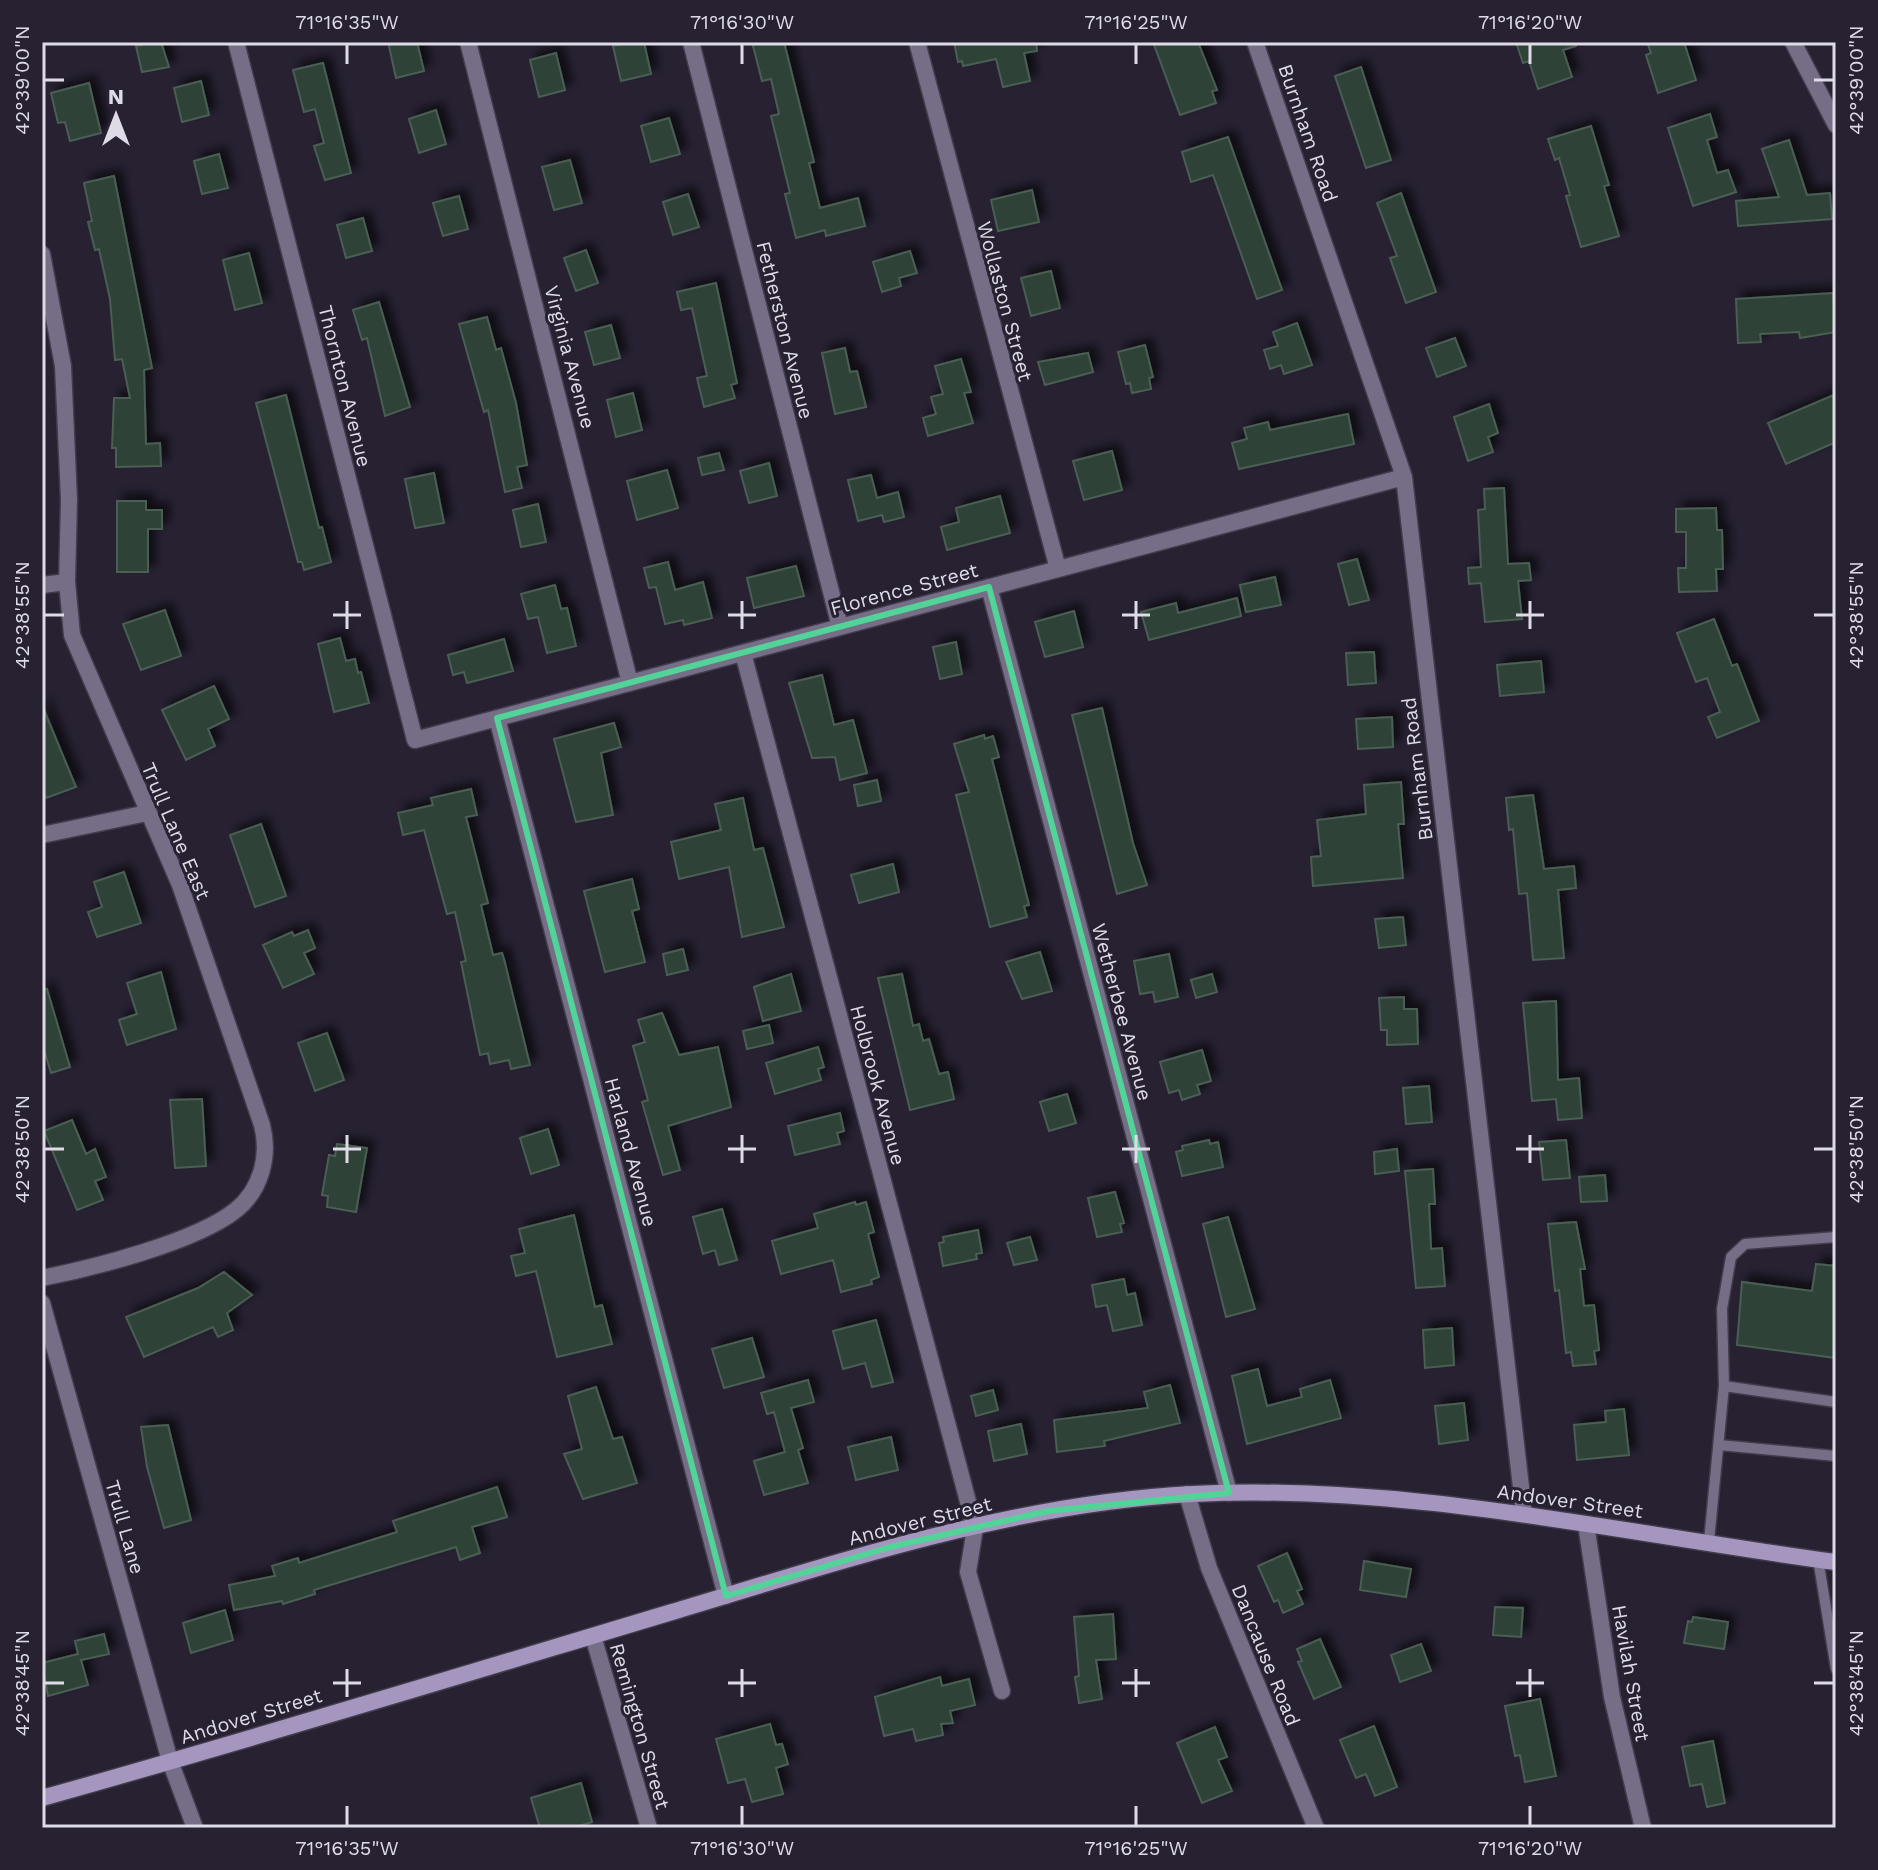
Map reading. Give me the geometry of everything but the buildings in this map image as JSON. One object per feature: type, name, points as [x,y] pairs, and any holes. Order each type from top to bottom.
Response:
[{"type":"main road","name":"Andover Street","points":[[42,1798],[890,1547],[1048,1511],[1187,1494],[1369,1499],[1524,1513],[1836,1562]]},
{"type":"street","name":"Thornton Avenue","points":[[236,42],[415,740]]},
{"type":"street","name":"Virginia Avenue","points":[[468,42],[630,683]]},
{"type":"street","name":"Fetherston Avenue","points":[[691,42],[840,627]]},
{"type":"street","name":"Wollaston Street","points":[[917,42],[1058,569]]},
{"type":"street","name":"Burnham Road","points":[[1255,42],[1404,477],[1524,1513]]},
{"type":"street","points":[[1793,42],[1836,125]]},
{"type":"street","name":"Trull Lane East","points":[[42,254],[63,366],[69,485],[67,582],[69,618],[77,652],[180,885],[262,1125],[264,1162],[244,1201],[220,1220],[162,1244],[42,1278]]},
{"type":"street","name":"Florence Street","points":[[415,740],[1404,477]]},
{"type":"street","points":[[42,585],[67,582]]},
{"type":"street","name":"Wetherbee Avenue","points":[[989,587],[1229,1493]]},
{"type":"street","name":"Holbrook Avenue","points":[[743,653],[975,1528]]},
{"type":"street","name":"Harland Avenue","points":[[497,718],[726,1596]]},
{"type":"street","points":[[42,835],[147,813]]},
{"type":"street","name":"Trull Lane","points":[[42,1303],[170,1761],[195,1828]]},
{"type":"street","name":"Dancause Road","points":[[1187,1494],[1209,1568],[1316,1828]]},
{"type":"street","name":"Havilah Street","points":[[1586,1524],[1612,1697],[1643,1828]]},
{"type":"street","points":[[975,1528],[968,1572],[1002,1691]]},
{"type":"street","name":"Remington Street","points":[[593,1636],[649,1828]]},
{"type":"lane","points":[[1709,1541],[1724,1386],[1722,1309],[1731,1257],[1745,1244],[1836,1237]]},
{"type":"lane","points":[[1724,1386],[1836,1402]]},
{"type":"lane","points":[[1719,1445],[1836,1456]]},
{"type":"lane","points":[[1818,1559],[1836,1669]]},
{"type":"highlighted area","points":[[989,587],[1229,1493],[1048,1511],[890,1547],[726,1596],[497,718]]}]
